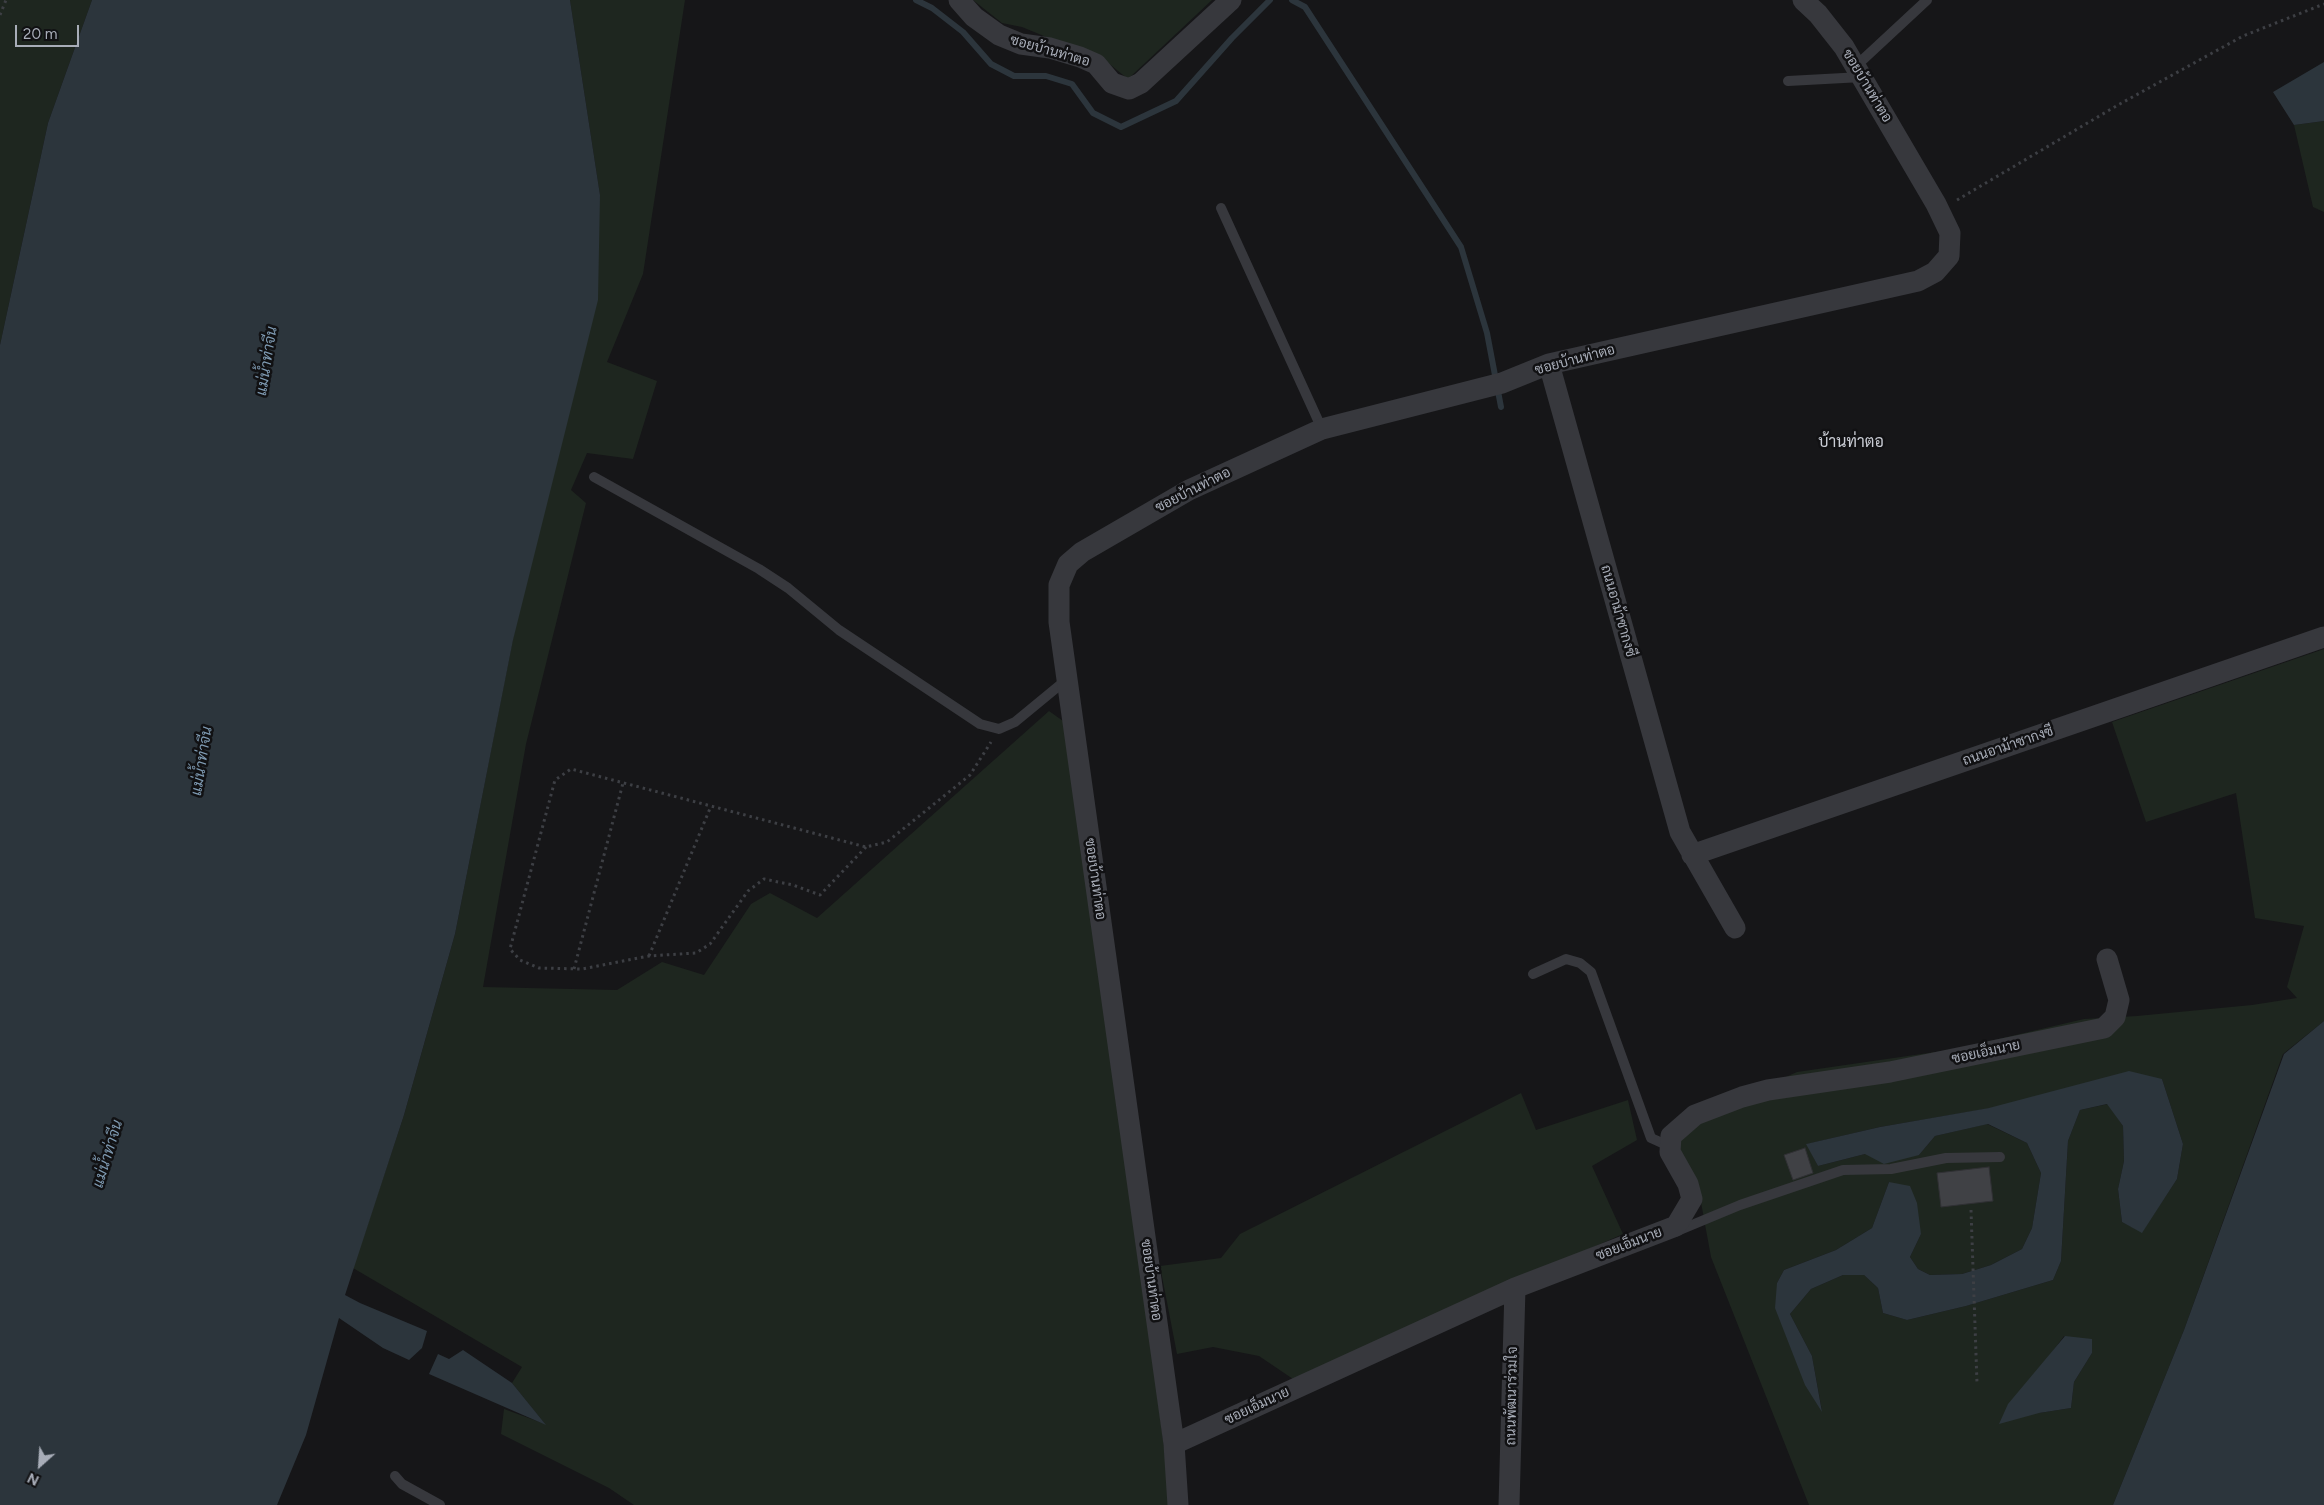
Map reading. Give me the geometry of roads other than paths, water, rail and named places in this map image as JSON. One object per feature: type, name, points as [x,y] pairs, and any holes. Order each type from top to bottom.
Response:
[{"type":"street","name":"ซอยบ้านท่าตอ","points":[[959,0],[974,17],[999,35],[1021,44],[1050,48],[1080,56],[1096,64],[1112,83],[1129,89],[1141,83],[1231,0]]},
{"type":"street","name":"ซอยบ้านท่าตอ","points":[[1178,1505],[1174,1444],[1059,622],[1059,586],[1068,564],[1082,552],[1189,490],[1322,429],[1502,384],[1549,364],[1918,281],[1935,272],[1949,256],[1950,233],[1939,210],[1860,72],[1818,14],[1803,0]]},
{"type":"street","name":"ถนนอาม้าซากงซี","points":[[1549,364],[1680,832],[1734,928]]},
{"type":"street","name":"ถนนอาม้าซากงซี","points":[[1692,855],[2324,637]]},
{"type":"street","name":"ซอยเอ็มนาย","points":[[1174,1444],[1515,1293],[1676,1226],[1692,1199],[1688,1184],[1670,1152],[1670,1147],[1672,1136],[1695,1115],[1742,1097],[1768,1090],[1890,1072],[2104,1028],[2115,1017],[2119,1000],[2107,958]]},
{"type":"street","name":"ถนนพัฒนาร่วมใจ","points":[[1509,1505],[1515,1293]]},
{"type":"lane","points":[[1788,81],[1860,72],[1927,0]]},
{"type":"lane","points":[[1221,208],[1322,429]]},
{"type":"lane","points":[[594,477],[759,569],[788,588],[812,610],[847,636],[980,724],[1000,729],[1015,722],[1067,679]]},
{"type":"lane","points":[[1533,974],[1566,959],[1580,963],[1591,972],[1651,1138],[1670,1147]]},
{"type":"lane","points":[[1515,1293],[1740,1205],[1843,1170],[1891,1169],[1946,1158],[2000,1158]]},
{"type":"lane","points":[[395,1476],[402,1484],[440,1505]]},
{"type":"water","name":"แม่น้ำท่าจีน","points":[[92,0],[570,0],[600,195],[598,300],[513,640],[455,934],[404,1115],[345,1295],[427,1331],[422,1348],[409,1360],[383,1348],[339,1318],[306,1435],[277,1505],[0,1505],[0,345],[48,123]]},
{"type":"water","points":[[2324,62],[2324,121],[2294,125],[2273,92]]},
{"type":"water","points":[[2324,1021],[2324,1505],[2113,1505],[2184,1330],[2284,1054]]},
{"type":"water","points":[[2129,1071],[2162,1079],[2183,1144],[2177,1179],[2142,1233],[2122,1222],[2118,1189],[2124,1161],[2123,1126],[2107,1104],[2080,1110],[2068,1141],[2061,1261],[2053,1280],[1966,1306],[1907,1320],[1883,1313],[1878,1288],[1864,1275],[1843,1275],[1811,1289],[1790,1314],[1812,1356],[1822,1412],[1805,1385],[1775,1308],[1777,1283],[1784,1270],[1836,1250],[1872,1228],[1889,1182],[1910,1186],[1917,1203],[1921,1234],[1910,1257],[1918,1269],[1930,1275],[1962,1274],[1991,1265],[2022,1249],[2032,1228],[2041,1173],[2027,1143],[1988,1124],[1935,1136],[1919,1155],[1884,1164],[1865,1154],[1818,1166],[1806,1144],[1880,1127],[1989,1108]]},
{"type":"water","points":[[2065,1336],[2092,1339],[2092,1353],[2074,1382],[2071,1408],[2039,1413],[1999,1424],[2008,1404]]},
{"type":"water","points":[[463,1350],[512,1383],[546,1425],[429,1374],[438,1354],[449,1359]]},
{"type":"waterway","points":[[916,0],[932,8],[963,32],[991,64],[1014,76],[1046,76],[1072,84],[1093,113],[1121,127],[1176,101],[1232,38],[1270,0]]},
{"type":"waterway","points":[[1292,0],[1305,7],[1461,247],[1487,333],[1501,407]]},
{"type":"district","name":"บ้านท่าตอ","points":[[1851,442]]}]
